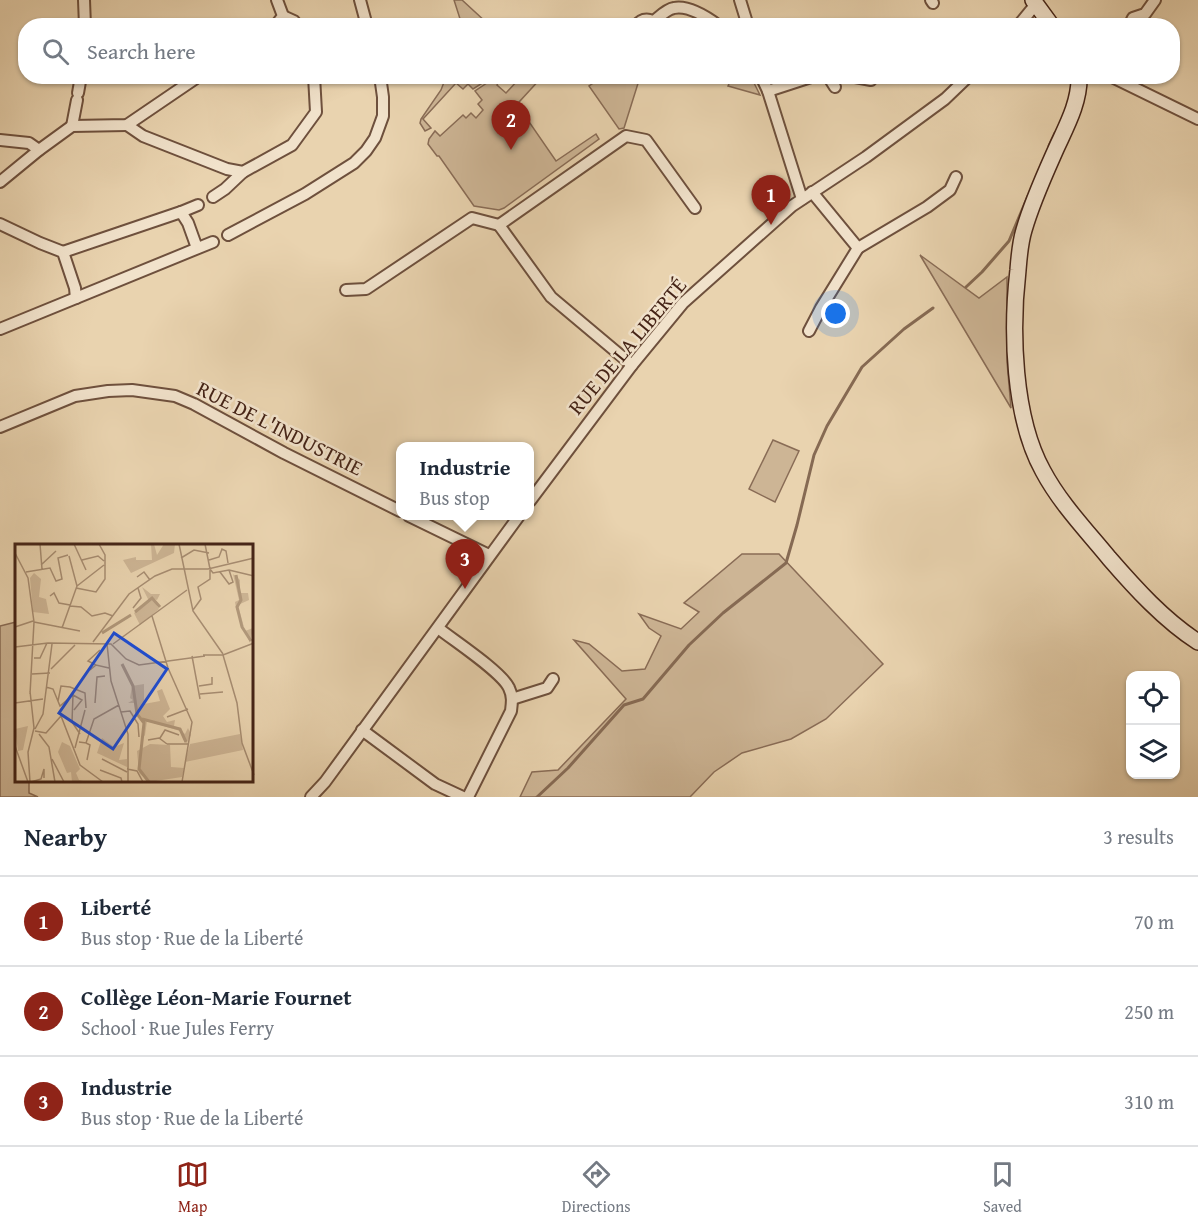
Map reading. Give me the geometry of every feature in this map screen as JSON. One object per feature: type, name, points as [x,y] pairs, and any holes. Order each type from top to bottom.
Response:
[{"type":"main road","points":[[1035,2],[1046,18]]},
{"type":"main road","points":[[1079,84],[1065,130],[1039,187],[1023,231],[1016,297],[1015,333],[1019,389],[1024,417],[1032,446],[1042,469],[1059,497],[1121,572],[1163,614],[1198,642]]},
{"type":"street","points":[[84,0],[85,18]]},
{"type":"street","points":[[277,0],[283,16],[287,18]]},
{"type":"street","points":[[360,0],[365,18]]},
{"type":"street","points":[[740,0],[746,18]]},
{"type":"street","points":[[1133,18],[1145,14],[1155,0]]},
{"type":"street","points":[[1024,18],[1035,2]]},
{"type":"street","points":[[660,18],[666,11],[674,8],[684,8],[708,18]]},
{"type":"street","points":[[72,126],[80,84]]},
{"type":"street","points":[[0,182],[72,126],[126,125],[187,84]]},
{"type":"street","points":[[213,197],[243,172],[292,145],[316,112],[314,84]]},
{"type":"street","points":[[228,235],[305,194],[354,163],[375,138],[383,116],[381,84]]},
{"type":"street","points":[[765,84],[802,199]]},
{"type":"street","points":[[768,91],[789,84]]},
{"type":"street","name":"RUE DE LA LIBERTÉ","points":[[534,496],[632,365],[683,303],[792,206],[866,157],[945,99],[961,84]]},
{"type":"street","points":[[1126,84],[1198,119]]},
{"type":"street","points":[[126,125],[143,136],[228,169],[243,172]]},
{"type":"street","points":[[499,225],[626,136],[646,140],[695,208]]},
{"type":"street","points":[[0,140],[29,143],[39,150]]},
{"type":"street","points":[[809,331],[858,248],[927,207],[950,190],[956,177]]},
{"type":"street","points":[[812,192],[858,248]]},
{"type":"street","points":[[0,224],[63,252],[198,205]]},
{"type":"street","points":[[181,212],[188,223],[197,248]]},
{"type":"street","points":[[346,290],[366,289],[472,218],[499,225],[551,297],[632,365]]},
{"type":"street","points":[[0,329],[213,242]]},
{"type":"street","points":[[63,252],[76,298]]},
{"type":"street","name":"RUE DE L'INDUSTRIE","points":[[0,427],[75,396],[132,390],[175,396],[396,509]]},
{"type":"street","points":[[417,520],[489,555]]},
{"type":"street","points":[[311,797],[325,782],[516,520]]},
{"type":"street","points":[[362,730],[435,784],[466,797],[511,711],[512,699],[509,688],[501,677],[438,628]]},
{"type":"street","points":[[512,699],[547,688],[553,679]]},
{"type":"shaded area","points":[[454,0],[462,0],[482,18],[460,18]]},
{"type":"shaded area","points":[[443,84],[455,84],[423,119],[431,128],[425,131],[420,123],[421,119]]},
{"type":"shaded area","points":[[457,84],[468,84],[463,89]]},
{"type":"shaded area","points":[[468,84],[481,84],[473,89]]},
{"type":"shaded area","points":[[486,84],[498,84],[506,93],[514,84],[536,84],[516,103],[556,161],[596,134],[599,139],[504,208],[499,210],[474,206],[428,144],[429,139],[435,131],[440,136],[463,115],[466,118],[471,113],[476,118],[483,110],[478,104],[482,100],[475,91]]},
{"type":"shaded area","points":[[592,84],[638,84],[624,128],[619,129],[589,86]]},
{"type":"shaded area","points":[[729,84],[754,84],[760,95],[728,86]]},
{"type":"shaded area","points":[[920,255],[979,298],[1007,277],[1007,362],[1011,408]]},
{"type":"shaded area","points":[[773,440],[799,451],[775,502],[749,489]]},
{"type":"shaded area","points":[[742,554],[779,554],[883,664],[826,719],[791,739],[742,753],[714,772],[690,797],[520,797],[532,772],[558,770],[626,699],[574,640],[589,644],[622,671],[645,669],[661,636],[649,628],[639,614],[681,629],[699,612],[684,603]]},
{"type":"shaded area","points":[[15,622],[15,782],[29,782],[29,793],[38,797],[0,797],[0,626]]},
{"type":"waterway","points":[[1049,146],[1055,133]]},
{"type":"waterway","points":[[966,287],[1009,241],[1028,196]]},
{"type":"waterway","points":[[537,797],[568,768],[624,705],[643,699],[689,645],[723,613],[786,563],[814,455],[827,426],[862,367],[904,329],[933,308]]},
{"type":"place","name":"Collège Léon-Marie Fournet","points":[[511,150]]},
{"type":"place","name":"Liberté","points":[[771,225]]},
{"type":"place","name":"Industrie","points":[[465,589]]}]
